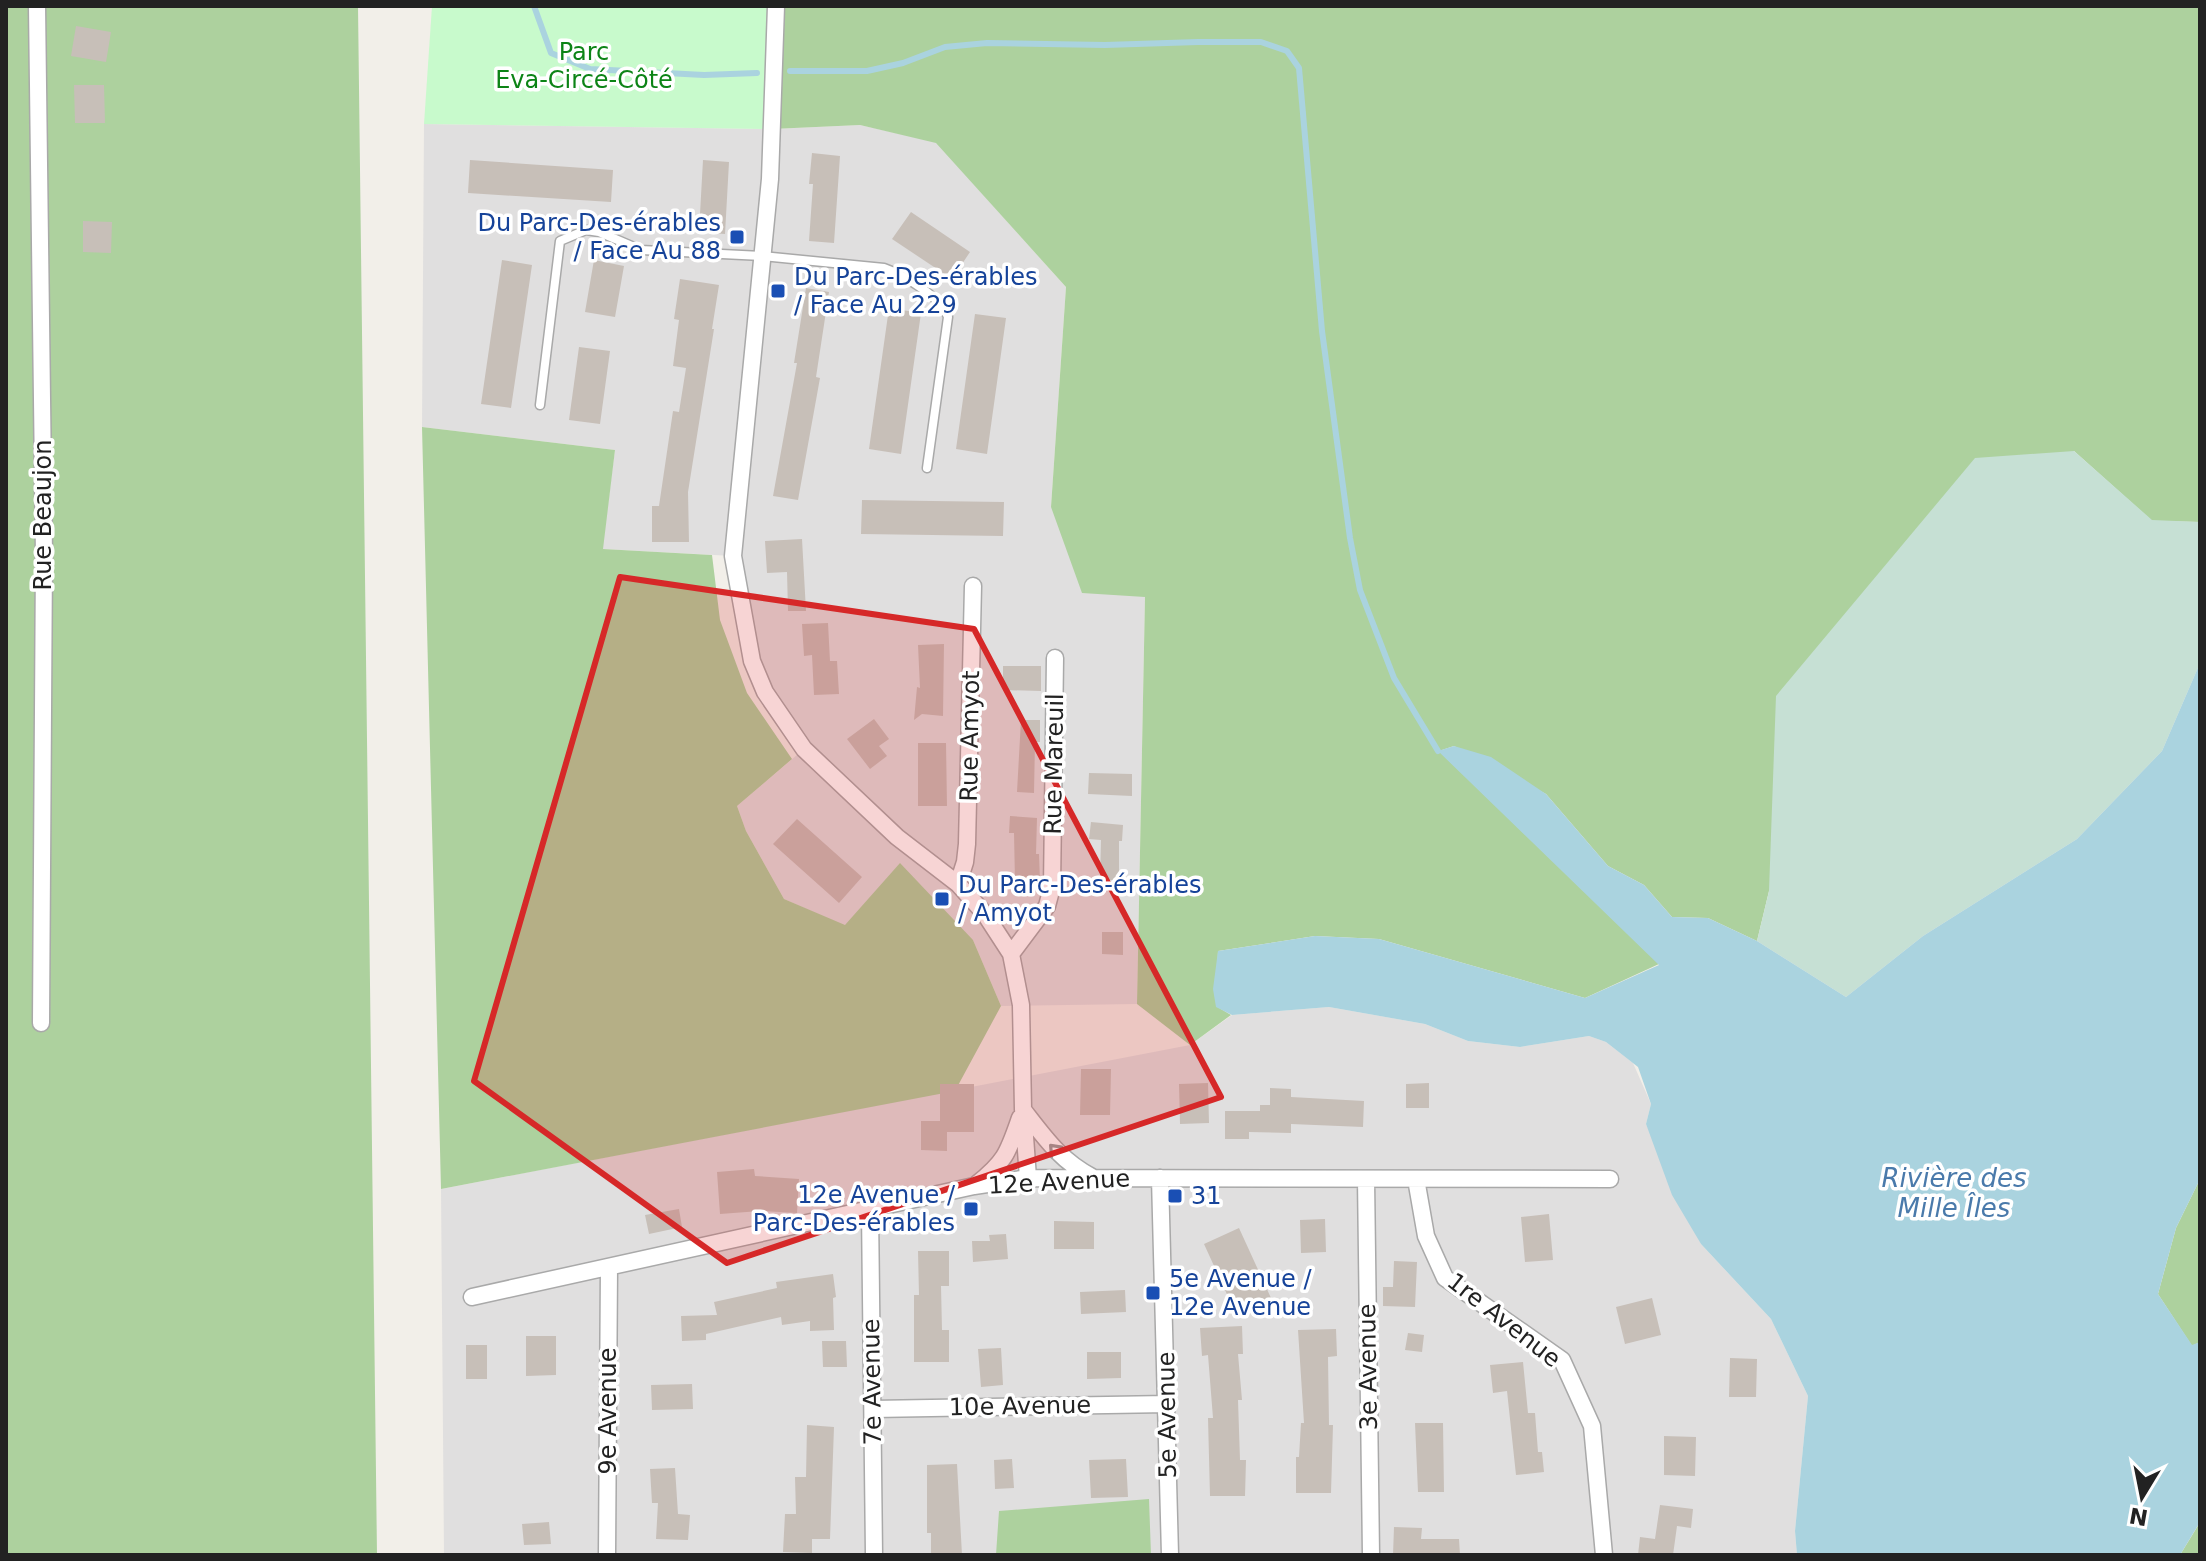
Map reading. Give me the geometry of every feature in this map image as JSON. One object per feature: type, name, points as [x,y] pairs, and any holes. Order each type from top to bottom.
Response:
[{"type":"street","name":"Rue Beaujon","points":[[37,6],[44,556],[41,1023]]},
{"type":"street","points":[[776,6],[770,179],[733,556],[752,661],[765,692],[804,749],[897,837],[958,884],[985,914],[1011,954],[1021,1005],[1028,1178]]},
{"type":"street","name":"Rue Amyot","points":[[958,884],[967,844],[973,586]]},
{"type":"street","name":"Rue Mareuil","points":[[1011,954],[1047,906],[1052,887],[1055,658]]},
{"type":"street","points":[[1023,1109],[1053,1150],[1076,1169],[1095,1178]]},
{"type":"street","points":[[974,1186],[999,1167],[1010,1147],[1023,1109]]},
{"type":"street","name":"12e Avenue","points":[[472,1297],[974,1186],[1028,1178],[1610,1179]]},
{"type":"street","name":"5e Avenue","points":[[1160,1178],[1170,1555]]},
{"type":"street","name":"3e Avenue","points":[[1366,1179],[1371,1555]]},
{"type":"street","name":"1re Avenue","points":[[1416,1179],[1426,1236],[1445,1278],[1562,1360],[1592,1426],[1604,1555]]},
{"type":"street","name":"7e Avenue","points":[[870,1210],[874,1555]]},
{"type":"street","name":"9e Avenue","points":[[607,1555],[609,1267]]},
{"type":"street","name":"10e Avenue","points":[[873,1409],[1168,1404]]},
{"type":"lane","points":[[540,405],[560,241],[586,230],[599,232],[641,250],[762,256],[884,268],[901,274],[945,307],[948,317],[927,468]]},
{"type":"highlighted area","points":[[620,577],[974,629],[1221,1097],[727,1263],[474,1081]]},
{"type":"shaded area","points":[[424,124],[772,129],[860,125],[936,142],[1066,287],[1051,507],[1145,597],[1137,1004],[1001,1006],[973,940],[845,926],[784,899],[746,831],[737,806],[804,749],[765,692],[733,556],[602,549],[615,450],[422,427]]},
{"type":"shaded area","points":[[1329,1007],[1425,1024],[1468,1041],[1520,1047],[1589,1036],[1606,1042],[1633,1063],[1651,1104],[1646,1124],[1701,1244],[1771,1319],[1808,1396],[1795,1531],[1797,1555],[444,1555],[441,1189],[1190,1045],[1232,1015]]},
{"type":"green space","points":[[6,6],[358,6],[377,1555],[6,1555]]},
{"type":"green space","name":"Parc Eva-Circé-Côté","points":[[432,6],[774,6],[772,129],[424,124]]},
{"type":"green space","points":[[773,6],[2200,6],[2200,522],[2152,521],[2074,451],[1769,891],[1757,941],[1708,918],[1672,917],[1644,885],[1608,866],[1546,794],[1454,746],[1439,751],[1659,964],[1585,998],[1379,939],[1315,936],[1218,951],[1216,1006],[1231,1015],[1190,1045],[1137,1004],[1145,597],[1082,593],[1051,507],[1066,287],[936,143],[860,125],[772,129]]},
{"type":"green space","points":[[422,427],[615,450],[603,549],[712,555],[720,620],[747,693],[792,759],[737,806],[746,831],[784,899],[845,925],[900,863],[973,940],[1001,1006],[955,1091],[441,1189]]},
{"type":"green space","points":[[2074,451],[2152,520],[2200,522],[2200,663],[2162,751],[2077,839],[1923,936],[1846,997],[1757,941],[1769,891],[1776,696],[1975,458]]},
{"type":"green space","points":[[2200,1179],[2200,1342],[2192,1346],[2158,1294],[2176,1228]]},
{"type":"green space","points":[[1149,1499],[1151,1555],[996,1555],[999,1511]]},
{"type":"green space","points":[[2199,1524],[2200,1555],[2180,1555]]},
{"type":"water","name":"Rivière des Mille Îles","points":[[2200,663],[2200,1179],[2176,1228],[2158,1294],[2192,1345],[2200,1342],[2200,1522],[2180,1555],[1797,1555],[1795,1531],[1808,1396],[1771,1319],[1701,1244],[1672,1195],[1646,1124],[1651,1104],[1638,1067],[1606,1042],[1589,1036],[1520,1047],[1468,1041],[1425,1024],[1329,1007],[1232,1015],[1216,1007],[1213,989],[1218,951],[1315,936],[1379,939],[1585,998],[1659,965],[1438,751],[1454,746],[1491,757],[1546,794],[1608,866],[1644,885],[1672,917],[1708,918],[1757,941],[1846,997],[1923,936],[2077,839],[2162,751]]},
{"type":"building","points":[[76,26],[111,32],[106,62],[71,56]]},
{"type":"building","points":[[74,85],[104,85],[105,123],[75,123]]},
{"type":"building","points":[[812,153],[840,156],[834,243],[809,241]]},
{"type":"building","points":[[470,160],[613,170],[611,202],[468,193]]},
{"type":"building","points":[[703,160],[729,162],[725,234],[699,232]]},
{"type":"building","points":[[911,212],[970,252],[952,279],[892,239]]},
{"type":"building","points":[[83,221],[112,222],[111,253],[83,252]]},
{"type":"building","points":[[502,260],[532,265],[511,408],[481,404]]},
{"type":"building","points":[[594,260],[624,266],[615,317],[585,312]]},
{"type":"building","points":[[680,279],[719,285],[688,492],[689,542],[652,542],[652,506],[659,506],[673,411],[679,412],[686,368],[673,366],[679,320],[674,319]]},
{"type":"building","points":[[806,288],[829,292],[816,377],[820,378],[798,500],[773,496],[797,363],[794,363]]},
{"type":"building","points":[[889,308],[921,313],[901,454],[869,449]]},
{"type":"building","points":[[975,314],[1006,318],[987,454],[956,449]]},
{"type":"building","points":[[579,347],[610,351],[600,424],[569,420]]},
{"type":"building","points":[[862,500],[1004,502],[1003,536],[861,534]]},
{"type":"building","points":[[802,539],[806,611],[788,611],[787,572],[767,573],[765,541]]},
{"type":"building","points":[[828,623],[830,661],[837,661],[839,694],[814,695],[812,655],[804,656],[802,624]]},
{"type":"building","points":[[944,644],[943,716],[922,714],[914,720],[917,687],[920,688],[918,645]]},
{"type":"building","points":[[1003,666],[1041,666],[1041,691],[1003,690]]},
{"type":"building","points":[[874,719],[889,739],[879,746],[887,756],[870,769],[847,739]]},
{"type":"building","points":[[1021,720],[1040,720],[1040,742],[1035,742],[1034,793],[1017,792]]},
{"type":"building","points":[[918,743],[946,743],[947,806],[918,806]]},
{"type":"building","points":[[1089,773],[1132,774],[1132,796],[1088,794]]},
{"type":"building","points":[[1010,816],[1037,818],[1036,854],[1039,854],[1040,881],[1015,882],[1014,833],[1009,833]]},
{"type":"building","points":[[797,819],[862,877],[839,903],[773,844]]},
{"type":"building","points":[[1091,822],[1123,825],[1122,841],[1119,841],[1119,880],[1100,880],[1101,840],[1089,839]]},
{"type":"building","points":[[1102,932],[1123,932],[1123,955],[1102,954]]},
{"type":"building","points":[[1081,1069],[1111,1069],[1110,1115],[1080,1115]]},
{"type":"building","points":[[1208,1083],[1209,1123],[1180,1124],[1179,1084]]},
{"type":"building","points":[[1429,1083],[1429,1108],[1406,1108],[1406,1084]]},
{"type":"building","points":[[940,1084],[974,1084],[974,1132],[947,1132],[947,1151],[921,1150],[921,1121],[940,1121]]},
{"type":"building","points":[[1270,1088],[1291,1089],[1291,1097],[1364,1101],[1363,1127],[1291,1124],[1291,1133],[1249,1132],[1249,1139],[1225,1139],[1225,1111],[1260,1111],[1260,1105],[1270,1105]]},
{"type":"building","points":[[754,1169],[755,1176],[799,1179],[797,1213],[760,1211],[720,1214],[717,1172]]},
{"type":"building","points":[[679,1209],[682,1227],[649,1234],[645,1215]]},
{"type":"building","points":[[1549,1214],[1553,1260],[1525,1262],[1521,1217]]},
{"type":"building","points":[[1325,1219],[1326,1252],[1301,1253],[1300,1220]]},
{"type":"building","points":[[1054,1221],[1094,1222],[1094,1249],[1054,1249]]},
{"type":"building","points":[[1239,1228],[1271,1298],[1236,1314],[1204,1244]]},
{"type":"building","points":[[1006,1234],[1008,1259],[973,1262],[972,1241],[990,1241],[989,1235]]},
{"type":"building","points":[[918,1251],[949,1251],[949,1286],[941,1286],[942,1330],[949,1330],[949,1362],[914,1362],[914,1295],[919,1295]]},
{"type":"building","points":[[1394,1261],[1417,1262],[1415,1307],[1383,1306],[1383,1287],[1393,1287]]},
{"type":"building","points":[[833,1274],[836,1297],[833,1298],[834,1330],[810,1331],[810,1321],[782,1325],[781,1317],[706,1334],[706,1340],[682,1341],[681,1316],[717,1315],[714,1302],[777,1288],[776,1282]]},
{"type":"building","points":[[1125,1290],[1126,1312],[1081,1314],[1080,1292]]},
{"type":"building","points":[[1652,1298],[1661,1335],[1625,1344],[1616,1307]]},
{"type":"building","points":[[1242,1326],[1243,1354],[1238,1354],[1242,1400],[1238,1400],[1240,1460],[1246,1460],[1245,1496],[1210,1496],[1208,1418],[1213,1418],[1208,1355],[1202,1356],[1200,1328]]},
{"type":"building","points":[[1336,1329],[1337,1356],[1328,1357],[1329,1425],[1333,1425],[1331,1493],[1296,1493],[1296,1457],[1299,1457],[1301,1423],[1304,1423],[1298,1330]]},
{"type":"building","points":[[1408,1333],[1424,1335],[1422,1352],[1405,1350]]},
{"type":"building","points":[[526,1336],[556,1336],[556,1375],[526,1376]]},
{"type":"building","points":[[822,1341],[846,1341],[847,1367],[823,1367]]},
{"type":"building","points":[[466,1345],[487,1345],[487,1379],[466,1379]]},
{"type":"building","points":[[1001,1348],[1003,1385],[981,1387],[978,1349]]},
{"type":"building","points":[[1087,1352],[1121,1352],[1121,1378],[1087,1379]]},
{"type":"building","points":[[1730,1358],[1757,1359],[1756,1397],[1729,1397]]},
{"type":"building","points":[[1523,1362],[1528,1413],[1535,1413],[1538,1452],[1542,1452],[1544,1472],[1516,1475],[1507,1391],[1493,1393],[1490,1365]]},
{"type":"building","points":[[692,1384],[693,1409],[652,1410],[651,1385]]},
{"type":"building","points":[[1415,1423],[1443,1423],[1444,1492],[1418,1492]]},
{"type":"building","points":[[807,1425],[834,1427],[830,1539],[812,1539],[812,1553],[783,1552],[785,1514],[796,1514],[795,1477],[806,1477]]},
{"type":"building","points":[[1664,1436],[1696,1437],[1695,1476],[1664,1475]]},
{"type":"building","points":[[1012,1459],[1014,1488],[995,1489],[994,1460]]},
{"type":"building","points":[[1126,1459],[1128,1497],[1091,1498],[1089,1460]]},
{"type":"building","points":[[957,1464],[962,1555],[931,1555],[931,1533],[927,1533],[927,1465]]},
{"type":"building","points":[[675,1468],[678,1514],[690,1515],[688,1540],[656,1539],[658,1503],[652,1503],[650,1469]]},
{"type":"building","points":[[1660,1505],[1693,1509],[1691,1528],[1677,1526],[1673,1555],[1638,1555],[1640,1537],[1655,1539]]},
{"type":"building","points":[[549,1522],[551,1544],[524,1545],[522,1524]]},
{"type":"building","points":[[1394,1527],[1422,1528],[1421,1539],[1459,1539],[1460,1555],[1393,1555]]},
{"type":"waterway","points":[[534,6],[551,53],[590,69],[704,75],[757,73]]},
{"type":"waterway","points":[[790,71],[867,71],[903,63],[945,47],[987,43],[1105,45],[1261,42],[1287,51],[1299,68],[1322,331],[1360,590],[1394,678],[1438,751]]},
{"type":"place","name":"Du Parc-Des-érables / Face Au 88","points":[[737,237]]},
{"type":"place","name":"Du Parc-Des-érables / Face Au 229","points":[[778,291]]},
{"type":"place","name":"Du Parc-Des-érables / Amyot","points":[[942,899]]},
{"type":"place","name":"31","points":[[1175,1196]]},
{"type":"place","name":"12e Avenue / Parc-Des-érables","points":[[971,1209]]},
{"type":"place","name":"5e Avenue / 12e Avenue","points":[[1153,1293]]}]
